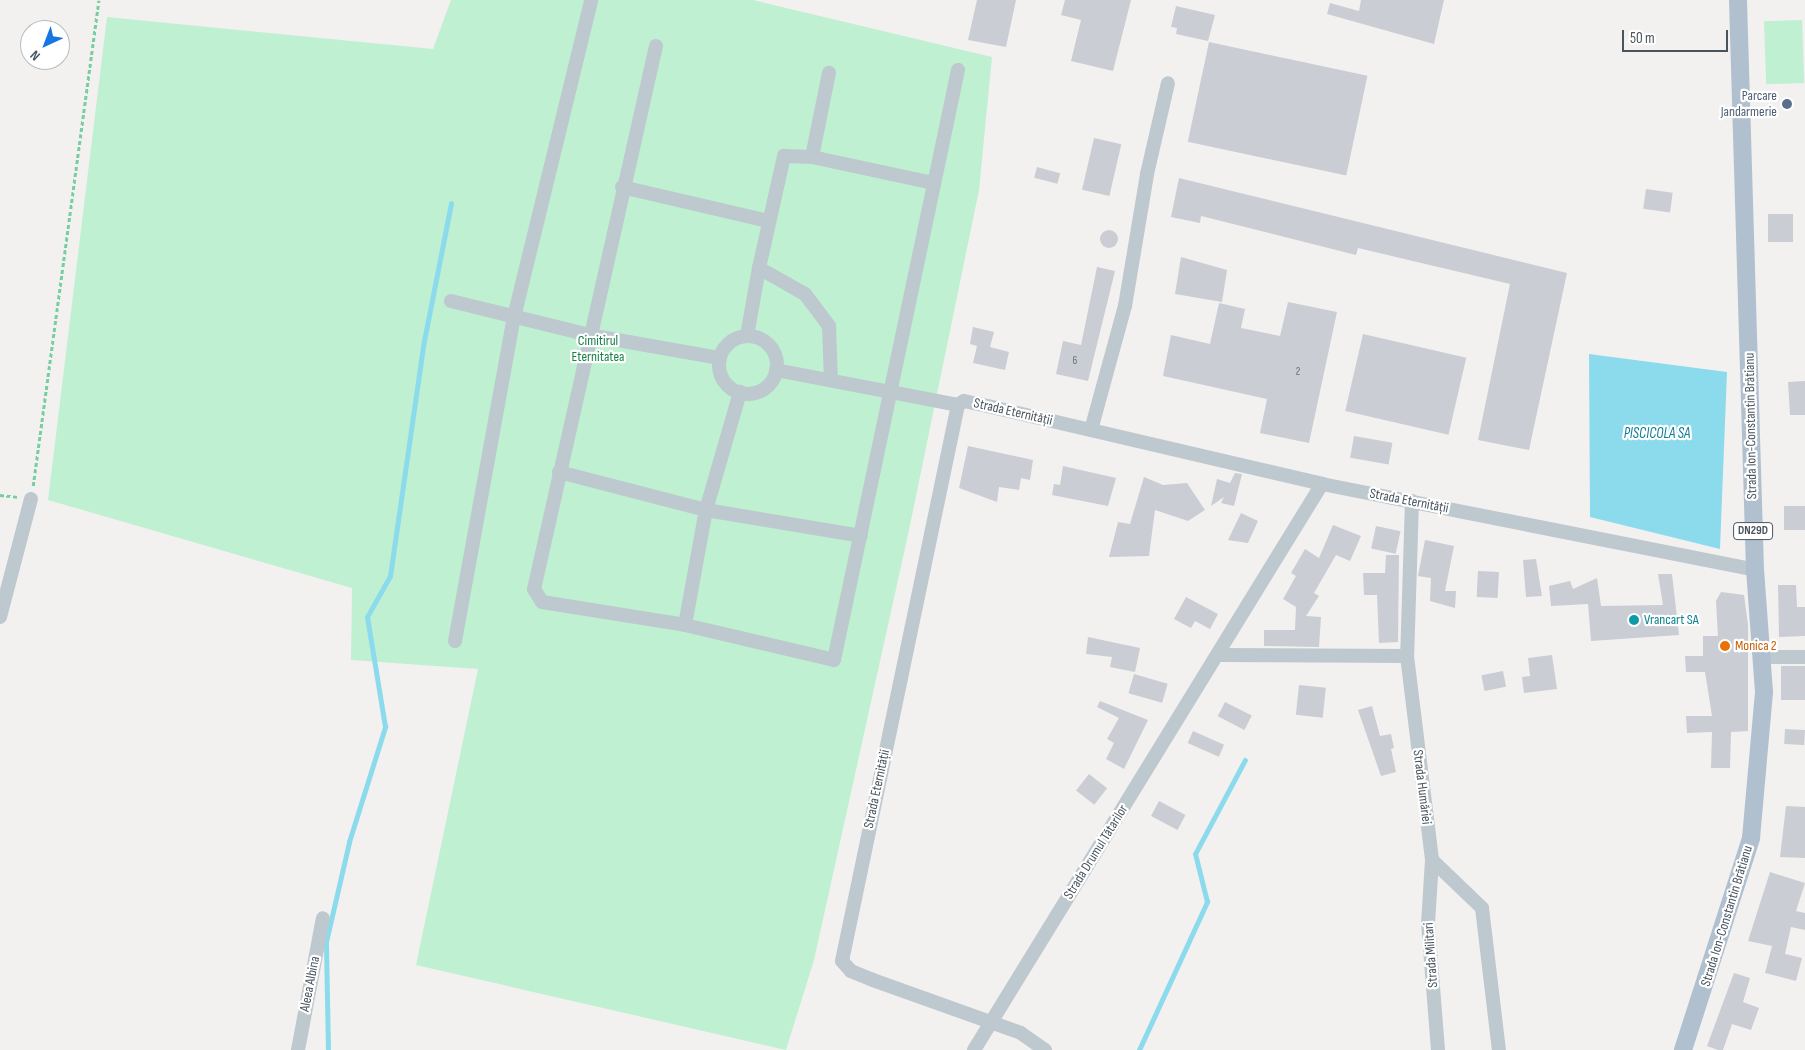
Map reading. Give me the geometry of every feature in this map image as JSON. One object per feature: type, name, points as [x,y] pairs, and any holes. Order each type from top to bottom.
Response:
[{"type":"main road","name":"Strada Ion-Constantin Brătianu","points":[[1683,1050],[1751,838],[1764,657],[1755,570],[1738,0]]},
{"type":"street","points":[[455,641],[514,317],[591,0]]},
{"type":"street","points":[[656,46],[622,187],[534,589],[542,602],[685,625],[834,660],[958,70]]},
{"type":"street","points":[[812,157],[829,73]]},
{"type":"street","points":[[1091,430],[1125,306],[1147,174],[1168,83]]},
{"type":"street","points":[[747,336],[768,220],[784,156],[812,157],[933,183]]},
{"type":"street","points":[[622,187],[768,220]]},
{"type":"street","points":[[759,268],[805,294],[828,326],[831,380]]},
{"type":"street","points":[[451,301],[589,335],[720,358]]},
{"type":"street","points":[[747,336],[771,348],[776,370],[764,390],[740,392],[722,377],[720,358],[730,343],[747,336]]},
{"type":"street","points":[[776,370],[958,404]]},
{"type":"street","points":[[685,625],[706,510],[740,392]]},
{"type":"street","name":"Strada Eternității","points":[[1045,1050],[1021,1033],[851,971],[842,952],[958,404],[970,403],[1322,484],[1755,570]]},
{"type":"street","points":[[559,472],[706,510],[861,536]]},
{"type":"street","name":"Strada Drumul Tătarilor","points":[[974,1050],[1322,484]]},
{"type":"street","points":[[0,617],[31,499]]},
{"type":"street","name":"Strada Humăriei","points":[[1412,501],[1407,656],[1432,860]]},
{"type":"street","points":[[1218,655],[1407,656]]},
{"type":"street","points":[[1764,657],[1805,657]]},
{"type":"street","points":[[1432,860],[1482,908],[1499,1050]]},
{"type":"street","name":"Strada Militari","points":[[1432,860],[1428,923],[1438,1050]]},
{"type":"street","name":"Aleea Albina","points":[[298,1050],[323,918]]},
{"type":"path","points":[[0,495],[31,499],[99,0]]},
{"type":"green space","name":"Cimitirul Eternitatea","points":[[451,0],[753,0],[992,57],[979,190],[909,530],[814,960],[786,1050],[416,965],[478,669],[351,660],[352,588],[48,500],[107,17],[433,49]]},
{"type":"green space","points":[[1802,20],[1804,83],[1766,84],[1764,21]]},
{"type":"water","name":"PISCICOLA SA","points":[[1589,354],[1727,372],[1720,549],[1590,517]]},
{"type":"building","points":[[977,0],[1016,0],[1006,47],[968,40]]},
{"type":"building","points":[[1065,0],[1131,0],[1113,71],[1071,61],[1081,20],[1061,15]]},
{"type":"building","points":[[1361,0],[1444,0],[1434,44],[1327,14],[1330,3],[1359,11]]},
{"type":"building","points":[[1176,6],[1215,15],[1208,41],[1176,34],[1177,28],[1171,27]]},
{"type":"building","points":[[1209,42],[1367,76],[1346,175],[1188,142]]},
{"type":"building","points":[[1094,138],[1121,144],[1109,196],[1082,190]]},
{"type":"building","points":[[1037,167],[1060,173],[1057,184],[1034,178]]},
{"type":"building","points":[[1179,178],[1567,273],[1529,450],[1478,440],[1510,284],[1358,248],[1356,255],[1201,216],[1200,223],[1171,217]]},
{"type":"building","points":[[1646,189],[1673,193],[1670,213],[1643,209]]},
{"type":"building","points":[[1768,214],[1793,214],[1793,242],[1768,242]]},
{"type":"building","points":[[1109,230],[1115,233],[1118,239],[1115,245],[1109,248],[1103,245],[1100,239],[1103,233]]},
{"type":"building","points":[[1181,257],[1227,270],[1222,302],[1175,294]]},
{"type":"building","points":[[1097,267],[1115,271],[1088,381],[1056,374],[1063,341],[1081,345]]},
{"type":"building","points":[[1288,302],[1337,312],[1309,443],[1260,433],[1267,399],[1163,376],[1171,335],[1210,344],[1219,303],[1245,309],[1241,328],[1280,336]]},
{"type":"building","points":[[973,327],[994,332],[990,347],[1009,352],[1005,370],[973,363],[977,346],[970,344]]},
{"type":"building","points":[[1363,334],[1466,358],[1449,435],[1345,411]]},
{"type":"building","points":[[1805,381],[1805,415],[1790,415],[1788,382]]},
{"type":"building","points":[[1354,436],[1392,443],[1389,464],[1350,458]]},
{"type":"building","points":[[968,446],[1033,460],[1030,480],[1021,478],[1019,490],[999,487],[997,502],[959,488]]},
{"type":"building","points":[[1063,466],[1116,478],[1108,506],[1052,495],[1054,484],[1060,485]]},
{"type":"building","points":[[1235,473],[1242,474],[1234,506],[1221,503],[1224,497],[1211,506],[1217,479],[1230,483]]},
{"type":"building","points":[[1144,477],[1163,485],[1187,483],[1205,510],[1188,521],[1155,510],[1149,556],[1109,557],[1118,522],[1130,524]]},
{"type":"building","points":[[1784,506],[1805,506],[1805,530],[1784,530]]},
{"type":"building","points":[[1241,513],[1258,521],[1248,543],[1228,540]]},
{"type":"building","points":[[1333,525],[1361,536],[1350,561],[1336,555],[1314,593],[1319,596],[1306,616],[1321,617],[1319,647],[1264,646],[1264,630],[1295,630],[1296,607],[1283,599],[1296,576],[1291,573],[1305,549],[1319,558]]},
{"type":"building","points":[[1376,526],[1400,531],[1396,554],[1371,548]]},
{"type":"building","points":[[1425,540],[1454,546],[1445,591],[1456,591],[1455,608],[1430,601],[1431,578],[1418,576]]},
{"type":"building","points":[[1386,555],[1399,555],[1398,642],[1379,643],[1377,595],[1364,595],[1363,573],[1385,573]]},
{"type":"building","points":[[1536,559],[1542,596],[1526,597],[1523,560]]},
{"type":"building","points":[[1478,571],[1499,572],[1498,598],[1477,597]]},
{"type":"building","name":"Vrancart SA","points":[[1658,574],[1672,574],[1679,635],[1591,641],[1588,604],[1551,606],[1549,586],[1570,581],[1573,589],[1597,578],[1601,606],[1663,605]]},
{"type":"building","points":[[1778,585],[1796,585],[1797,607],[1805,607],[1805,636],[1779,637]]},
{"type":"building","points":[[1721,592],[1744,595],[1748,625],[1748,731],[1731,732],[1730,768],[1711,768],[1712,732],[1687,733],[1686,716],[1712,716],[1705,672],[1686,672],[1685,656],[1703,656],[1703,636],[1718,636],[1716,601]]},
{"type":"building","points":[[1186,597],[1218,614],[1210,629],[1195,621],[1191,628],[1174,619]]},
{"type":"building","points":[[1088,637],[1140,648],[1135,672],[1110,667],[1112,657],[1086,654]]},
{"type":"building","points":[[1552,655],[1557,689],[1524,693],[1522,677],[1530,676],[1528,658]]},
{"type":"building","points":[[1781,666],[1805,666],[1805,700],[1781,700]]},
{"type":"building","points":[[1503,671],[1506,687],[1484,691],[1481,675]]},
{"type":"building","points":[[1134,674],[1168,684],[1162,703],[1128,693]]},
{"type":"building","points":[[1299,685],[1326,688],[1323,718],[1296,715]]},
{"type":"building","points":[[1100,701],[1148,720],[1124,769],[1106,759],[1114,743],[1107,739],[1119,718],[1097,707]]},
{"type":"building","points":[[1225,702],[1252,716],[1244,730],[1218,716]]},
{"type":"building","points":[[1372,706],[1380,736],[1391,734],[1394,748],[1391,749],[1396,772],[1381,776],[1358,710]]},
{"type":"building","points":[[1785,729],[1805,730],[1804,745],[1784,744]]},
{"type":"building","points":[[1193,731],[1224,745],[1219,757],[1188,743]]},
{"type":"building","points":[[1089,774],[1107,788],[1094,805],[1076,791]]},
{"type":"building","points":[[1159,801],[1185,815],[1178,830],[1151,816]]},
{"type":"building","points":[[1786,806],[1805,807],[1805,858],[1780,857]]},
{"type":"building","points":[[1770,872],[1805,883],[1796,911],[1805,913],[1805,930],[1791,927],[1785,954],[1802,958],[1796,981],[1765,973],[1772,946],[1748,941]]},
{"type":"building","points":[[1734,973],[1750,978],[1743,1002],[1759,1008],[1751,1030],[1732,1024],[1723,1050],[1718,1050],[1707,1046]]},
{"type":"waterway","points":[[328,1050],[326,942],[349,842],[385,727],[367,617],[390,576],[424,341],[451,204]]},
{"type":"waterway","points":[[1139,1050],[1207,902],[1195,854],[1245,760]]},
{"type":"place","name":"Parcare Jandarmerie","points":[[1787,104]]},
{"type":"place","name":"Vrancart SA","points":[[1634,620]]},
{"type":"place","name":"Monica 2","points":[[1725,646]]}]
